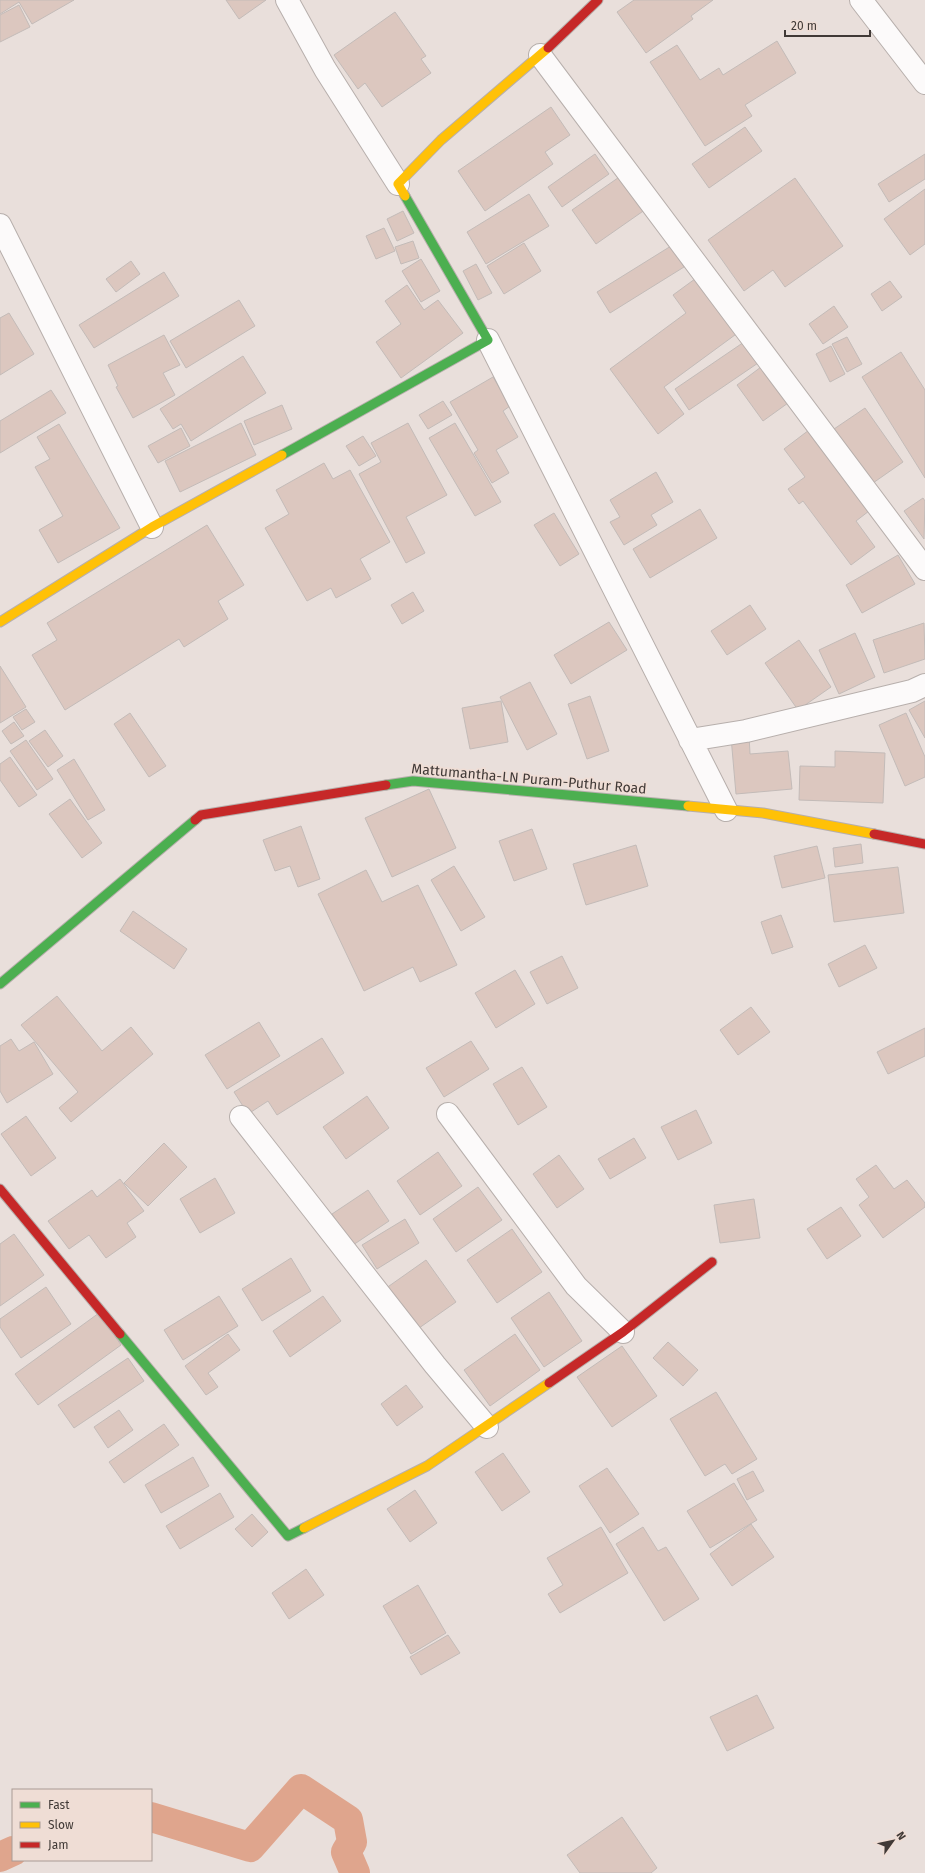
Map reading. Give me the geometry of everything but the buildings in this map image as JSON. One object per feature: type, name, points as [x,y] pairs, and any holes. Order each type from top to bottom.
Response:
[{"type":"street","points":[[287,0],[325,69],[398,184],[488,340],[726,810]]},
{"type":"street","points":[[398,184],[441,140],[540,55],[598,0]]},
{"type":"street","points":[[861,0],[925,83]]},
{"type":"street","points":[[540,55],[925,569]]},
{"type":"street","points":[[0,225],[152,527]]},
{"type":"street","points":[[0,622],[152,527],[488,340]]},
{"type":"street","points":[[690,740],[746,730],[912,691],[925,685]]},
{"type":"street","name":"Mattumantha-LN Puram-Puthur Road","points":[[0,984],[201,814],[413,781],[763,813],[925,844]]},
{"type":"street","points":[[448,1114],[576,1286],[622,1332]]},
{"type":"street","points":[[241,1117],[435,1365],[487,1427]]},
{"type":"street","points":[[0,1189],[288,1536],[427,1466],[487,1427],[622,1332],[712,1262]]},
{"type":"waterway","points":[[152,1817],[250,1847],[301,1789],[348,1820],[352,1842],[346,1852],[355,1873]]},
{"type":"waterway","points":[[0,1857],[12,1851]]},
{"type":"traffic: fast","points":[[282,455],[488,340],[405,196]]},
{"type":"traffic: fast","points":[[386,785],[413,781],[688,806]]},
{"type":"traffic: fast","points":[[0,984],[195,820]]},
{"type":"traffic: fast","points":[[120,1334],[288,1536],[304,1528]]},
{"type":"traffic: slow","points":[[405,196],[398,184],[441,140],[548,48]]},
{"type":"traffic: slow","points":[[0,622],[152,527],[282,455]]},
{"type":"traffic: slow","points":[[688,806],[763,813],[874,834]]},
{"type":"traffic: slow","points":[[304,1528],[427,1466],[549,1383]]},
{"type":"traffic: jam","points":[[548,48],[598,0]]},
{"type":"traffic: jam","points":[[195,820],[201,815],[386,785]]},
{"type":"traffic: jam","points":[[874,834],[925,844]]},
{"type":"traffic: jam","points":[[0,1189],[120,1334]]},
{"type":"traffic: jam","points":[[549,1383],[623,1332],[712,1262]]}]
